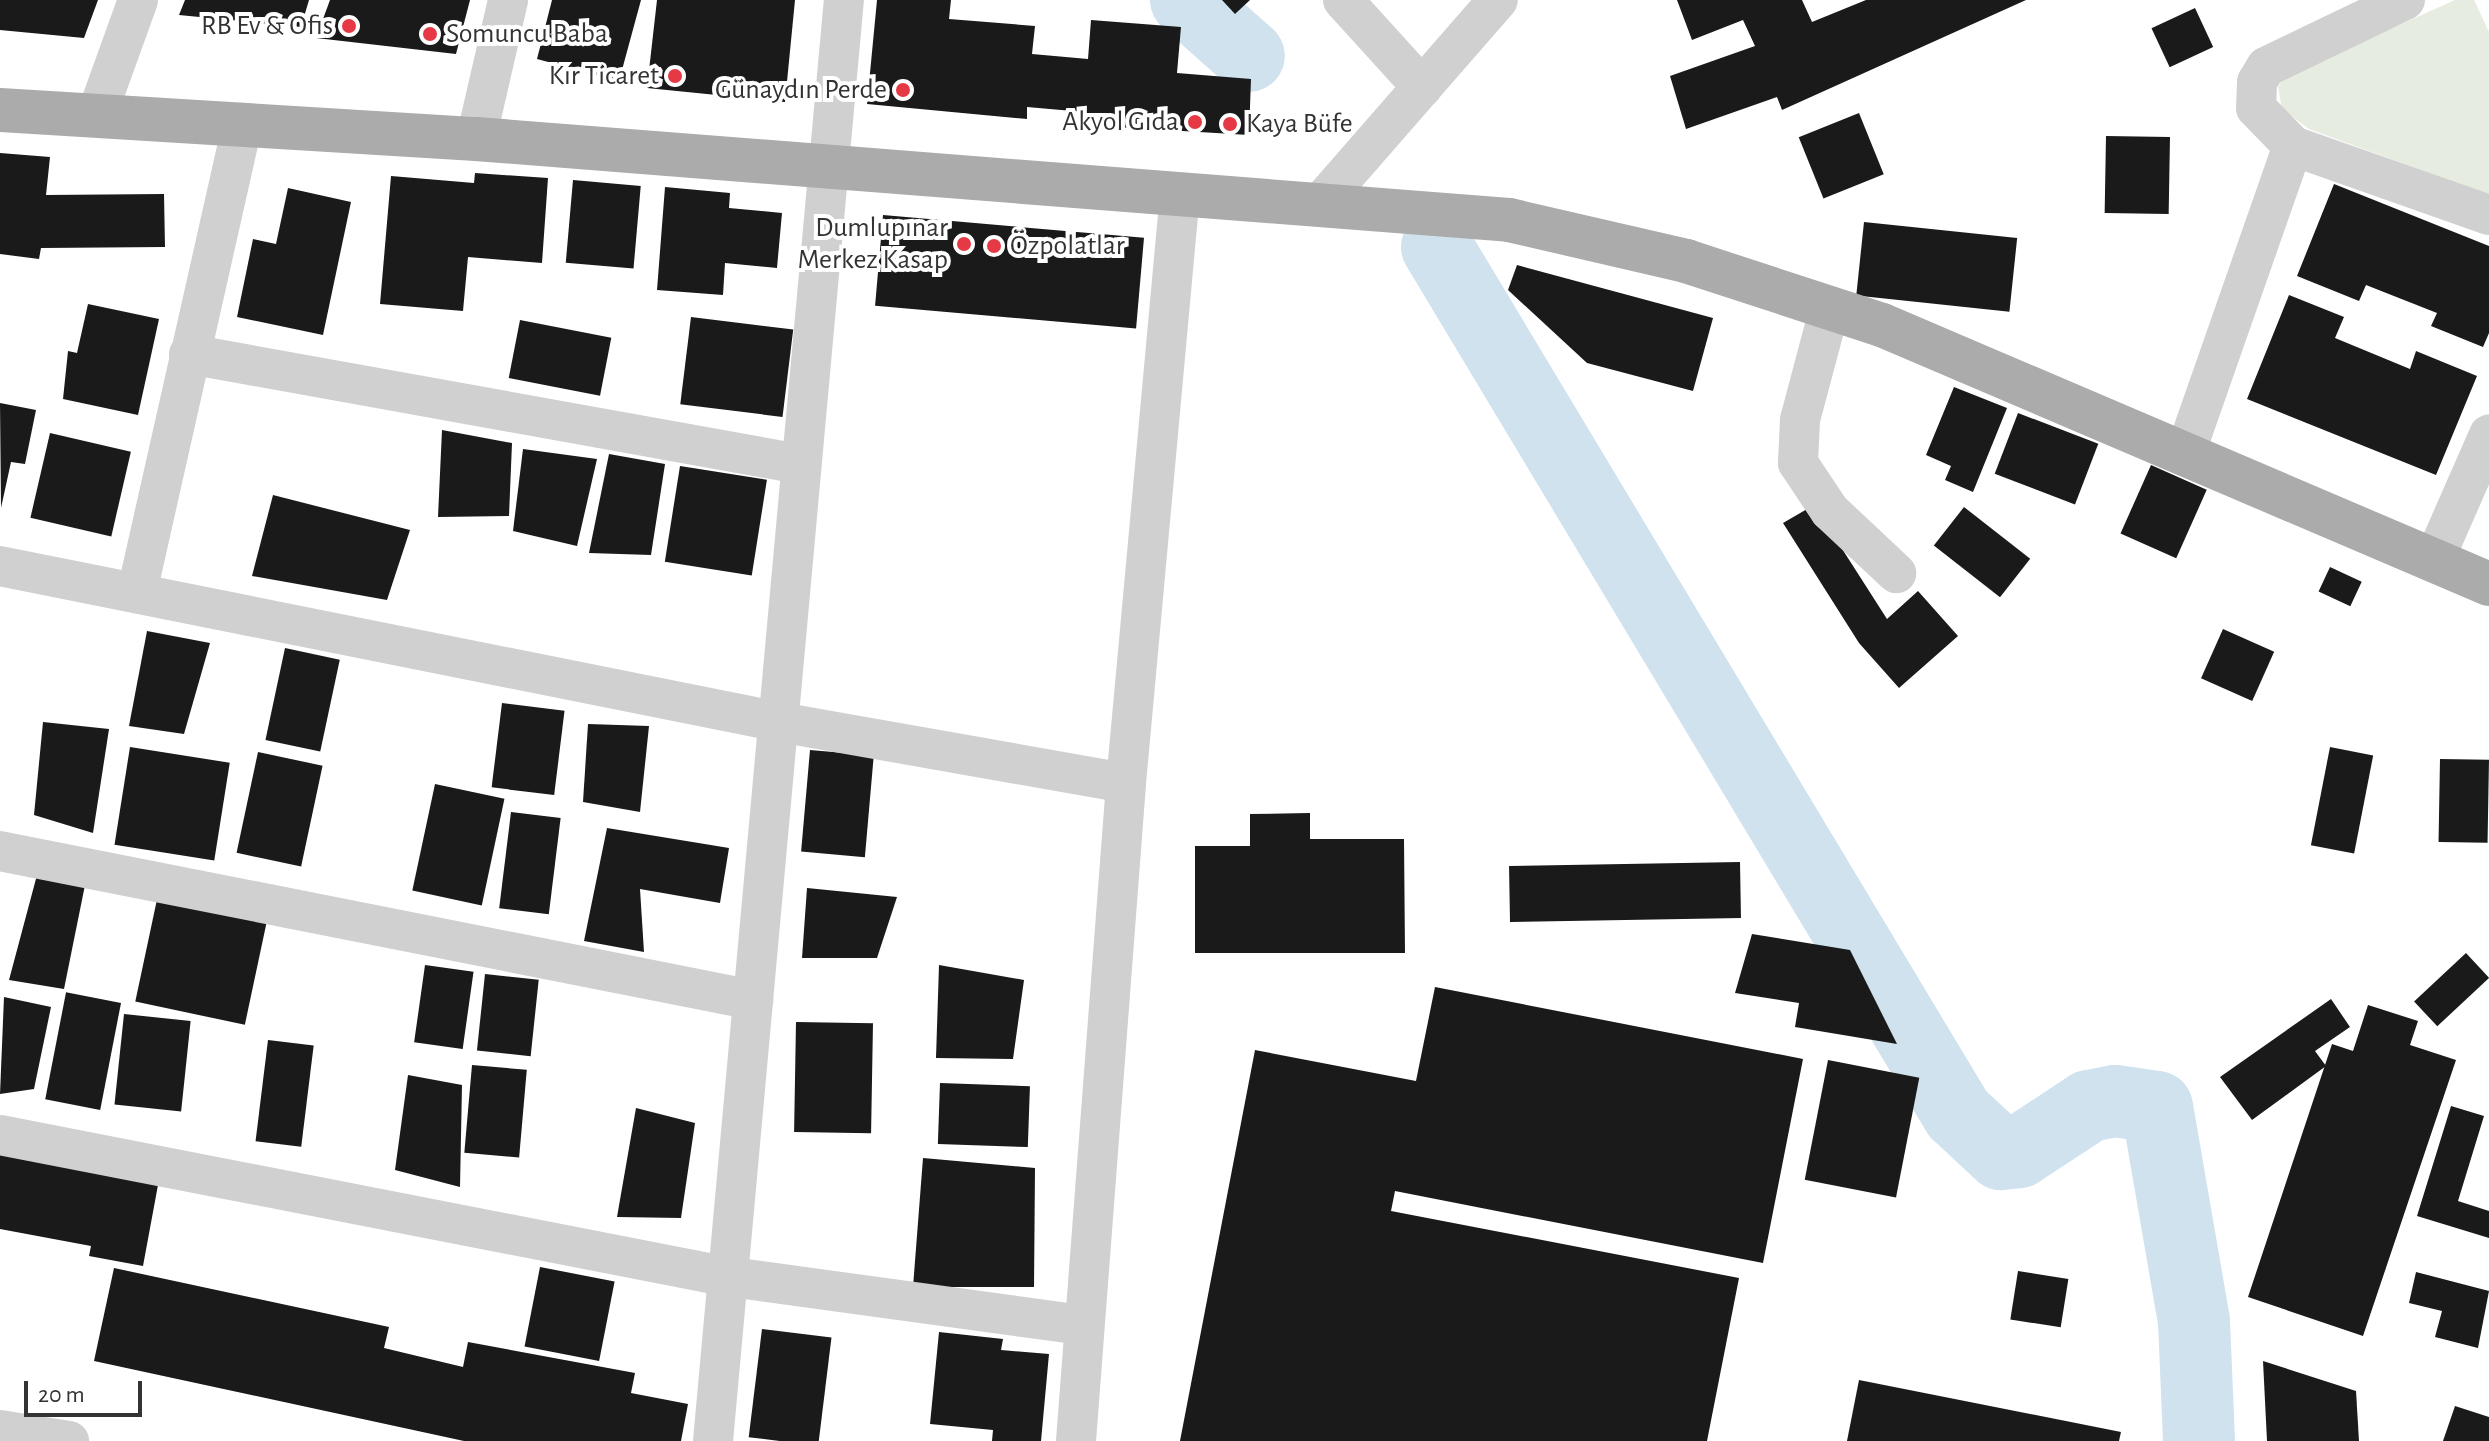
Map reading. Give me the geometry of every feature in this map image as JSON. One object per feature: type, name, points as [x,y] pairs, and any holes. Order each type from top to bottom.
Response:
[{"type":"main road","points":[[0,110],[476,139],[1180,193],[1524,223],[1627,245],[1830,307],[2186,451],[2489,584]]},
{"type":"street","points":[[97,114],[138,0]]},
{"type":"street","points":[[476,139],[508,0]]},
{"type":"street","points":[[713,1441],[724,1276],[779,722],[824,166],[844,0]]},
{"type":"street","points":[[1343,0],[1422,87]]},
{"type":"street","points":[[1319,205],[1498,0]]},
{"type":"street","points":[[2405,0],[2266,67],[2257,82],[2256,108],[2293,146],[2489,215]]},
{"type":"street","points":[[137,592],[243,123]]},
{"type":"street","points":[[2186,451],[2293,146]]},
{"type":"street","points":[[1076,1441],[1126,783],[1180,193]]},
{"type":"street","points":[[1830,307],[1800,420],[1798,463],[1830,511],[1896,573]]},
{"type":"street","points":[[189,354],[800,464]]},
{"type":"street","points":[[2434,560],[2489,435]]},
{"type":"street","points":[[0,566],[779,722],[1126,783]]},
{"type":"street","points":[[0,851],[753,1000]]},
{"type":"street","points":[[0,1135],[724,1276],[1084,1325]]},
{"type":"street","points":[[0,1430],[69,1441]]},
{"type":"shaded area","points":[[2455,0],[2474,0],[2489,32],[2489,195],[2309,129],[2282,109],[2278,87],[2284,77]]},
{"type":"building","points":[[0,0],[98,0],[84,38],[0,30]]},
{"type":"building","points":[[185,0],[309,0],[301,27],[179,15]]},
{"type":"building","points":[[330,0],[470,0],[456,54],[316,38]]},
{"type":"building","points":[[552,0],[641,0],[619,81],[537,59]]},
{"type":"building","points":[[657,0],[795,0],[785,102],[647,88]]},
{"type":"building","points":[[877,0],[951,0],[949,19],[1035,26],[1032,54],[1088,59],[1091,20],[1181,27],[1177,73],[1251,79],[1249,135],[1083,125],[1084,112],[1027,107],[1027,119],[867,104]]},
{"type":"building","points":[[1222,0],[1250,0],[1235,14]]},
{"type":"building","points":[[1677,0],[1802,0],[1812,22],[1866,0],[2026,0],[1782,110],[1777,97],[1686,129],[1670,76],[1755,46],[1743,20],[1692,40]]},
{"type":"building","points":[[2195,8],[2213,47],[2170,67],[2151,28]]},
{"type":"building","points":[[1859,113],[1884,174],[1823,199],[1799,137]]},
{"type":"building","points":[[2106,136],[2170,137],[2169,214],[2105,213]]},
{"type":"building","points":[[0,153],[50,157],[46,195],[164,194],[165,247],[41,248],[39,259],[0,254]]},
{"type":"building","points":[[475,173],[548,178],[542,263],[468,257],[463,311],[380,304],[391,176],[474,183]]},
{"type":"building","points":[[573,180],[641,186],[634,269],[566,263]]},
{"type":"building","points":[[2334,184],[2489,246],[2489,333],[2483,347],[2431,326],[2437,313],[2366,285],[2359,301],[2297,276]]},
{"type":"building","points":[[665,187],[730,193],[729,208],[782,213],[777,268],[725,263],[723,295],[657,290]]},
{"type":"building","points":[[288,188],[351,202],[323,335],[237,317],[253,239],[276,244]]},
{"type":"building","points":[[883,215],[1144,238],[1136,328],[875,306]]},
{"type":"building","points":[[1864,222],[2017,238],[2009,312],[1856,296]]},
{"type":"building","points":[[1517,265],[1713,318],[1693,391],[1587,363],[1508,290]]},
{"type":"building","points":[[2289,295],[2344,317],[2335,338],[2410,369],[2416,351],[2477,376],[2436,475],[2247,399]]},
{"type":"building","points":[[88,304],[159,319],[138,415],[63,399],[68,351],[77,353]]},
{"type":"building","points":[[691,317],[793,330],[783,417],[680,404]]},
{"type":"building","points":[[520,320],[611,338],[600,396],[509,378]]},
{"type":"building","points":[[1954,387],[2007,408],[1973,492],[1945,480],[1951,466],[1926,455]]},
{"type":"building","points":[[0,403],[36,410],[25,464],[11,462],[1,508]]},
{"type":"building","points":[[2018,413],[2098,444],[2075,505],[1995,474]]},
{"type":"building","points":[[442,430],[512,443],[509,516],[438,517]]},
{"type":"building","points":[[50,433],[131,452],[111,536],[30,518]]},
{"type":"building","points":[[523,449],[597,459],[577,546],[513,531]]},
{"type":"building","points":[[609,454],[665,464],[651,555],[589,553]]},
{"type":"building","points":[[2151,465],[2207,490],[2176,558],[2120,534]]},
{"type":"building","points":[[680,466],[767,480],[752,576],[665,562]]},
{"type":"building","points":[[273,495],[410,530],[387,600],[252,576]]},
{"type":"building","points":[[1814,505],[1887,619],[1918,591],[1958,636],[1899,688],[1859,643],[1783,523]]},
{"type":"building","points":[[1964,507],[2030,559],[2000,597],[1934,546]]},
{"type":"building","points":[[2330,567],[2362,582],[2350,606],[2319,591]]},
{"type":"building","points":[[2223,629],[2274,652],[2252,701],[2201,678]]},
{"type":"building","points":[[147,631],[210,643],[184,734],[129,726]]},
{"type":"building","points":[[285,648],[340,660],[320,752],[265,740]]},
{"type":"building","points":[[502,703],[565,711],[554,795],[492,787]]},
{"type":"building","points":[[43,722],[109,729],[93,833],[34,815]]},
{"type":"building","points":[[588,724],[649,726],[640,812],[583,802]]},
{"type":"building","points":[[130,747],[230,763],[214,861],[115,845]]},
{"type":"building","points":[[2330,747],[2373,755],[2354,854],[2311,845]]},
{"type":"building","points":[[810,750],[874,756],[865,857],[801,852]]},
{"type":"building","points":[[258,752],[323,766],[301,866],[237,853]]},
{"type":"building","points":[[2440,759],[2489,760],[2488,843],[2439,842]]},
{"type":"building","points":[[435,784],[504,799],[482,905],[412,891]]},
{"type":"building","points":[[511,812],[561,818],[549,914],[499,908]]},
{"type":"building","points":[[1310,813],[1310,839],[1404,839],[1405,953],[1195,953],[1195,846],[1250,846],[1250,814]]},
{"type":"building","points":[[607,828],[729,848],[720,903],[640,889],[644,952],[584,941]]},
{"type":"building","points":[[1740,862],[1741,918],[1510,922],[1509,866]]},
{"type":"building","points":[[37,875],[85,885],[64,989],[9,980]]},
{"type":"building","points":[[807,888],[897,897],[877,958],[802,958]]},
{"type":"building","points":[[159,890],[269,913],[245,1025],[135,1002]]},
{"type":"building","points":[[1752,934],[1850,950],[1897,1044],[1795,1027],[1799,1003],[1735,993]]},
{"type":"building","points":[[2466,953],[2489,978],[2437,1026],[2414,1001]]},
{"type":"building","points":[[425,965],[474,972],[463,1049],[414,1042]]},
{"type":"building","points":[[939,965],[1024,980],[1013,1059],[936,1058]]},
{"type":"building","points":[[485,974],[539,980],[531,1056],[477,1051]]},
{"type":"building","points":[[1435,987],[1803,1059],[1763,1263],[1395,1191],[1391,1211],[1739,1278],[1707,1441],[1180,1441],[1255,1050],[1416,1081]]},
{"type":"building","points":[[66,992],[121,1003],[100,1110],[45,1099]]},
{"type":"building","points":[[4,997],[51,1007],[34,1089],[0,1094]]},
{"type":"building","points":[[2331,999],[2350,1027],[2315,1051],[2326,1066],[2252,1120],[2220,1077]]},
{"type":"building","points":[[2368,1005],[2418,1021],[2410,1045],[2456,1060],[2363,1336],[2248,1297],[2332,1044],[2353,1051]]},
{"type":"building","points":[[124,1014],[191,1021],[181,1112],[114,1105]]},
{"type":"building","points":[[796,1022],[873,1023],[871,1133],[794,1132]]},
{"type":"building","points":[[268,1040],[314,1046],[301,1147],[256,1141]]},
{"type":"building","points":[[1828,1060],[1919,1078],[1896,1198],[1805,1180]]},
{"type":"building","points":[[472,1065],[527,1070],[519,1157],[464,1153]]},
{"type":"building","points":[[408,1075],[462,1085],[460,1187],[395,1170]]},
{"type":"building","points":[[940,1083],[1030,1086],[1028,1147],[938,1144]]},
{"type":"building","points":[[2451,1106],[2484,1116],[2458,1201],[2489,1211],[2489,1238],[2417,1216]]},
{"type":"building","points":[[636,1108],[695,1123],[681,1218],[617,1217]]},
{"type":"building","points":[[0,1154],[158,1185],[143,1266],[89,1256],[91,1246],[0,1229]]},
{"type":"building","points":[[923,1158],[1035,1168],[1034,1287],[913,1287]]},
{"type":"building","points":[[540,1267],[615,1282],[599,1361],[525,1347]]},
{"type":"building","points":[[114,1268],[389,1327],[384,1348],[463,1367],[468,1342],[635,1373],[631,1393],[688,1404],[681,1441],[464,1441],[94,1361]]},
{"type":"building","points":[[2018,1271],[2068,1279],[2061,1327],[2010,1319]]},
{"type":"building","points":[[2416,1272],[2489,1291],[2478,1348],[2435,1337],[2442,1311],[2409,1303]]},
{"type":"building","points":[[762,1329],[831,1338],[819,1441],[749,1437]]},
{"type":"building","points":[[939,1332],[1003,1339],[1001,1350],[1049,1354],[1041,1441],[992,1441],[993,1430],[930,1424]]},
{"type":"building","points":[[2263,1361],[2356,1391],[2359,1441],[2267,1441]]},
{"type":"building","points":[[1859,1380],[2121,1432],[2119,1441],[1847,1441]]},
{"type":"building","points":[[2455,1406],[2489,1417],[2489,1441],[2443,1441]]},
{"type":"waterway","points":[[1186,0],[1249,56]]},
{"type":"waterway","points":[[1437,247],[1958,1114],[2001,1154],[2019,1152],[2089,1106],[2115,1101],[2157,1107],[2194,1321],[2199,1441]]},
{"type":"place","name":"RB Ev & Ofis","points":[[349,26]]},
{"type":"place","name":"Somuncu Baba","points":[[430,34]]},
{"type":"place","name":"Kır Ticaret","points":[[675,76]]},
{"type":"place","name":"Günaydın Perde","points":[[903,90]]},
{"type":"place","name":"Akyol Gıda","points":[[1195,122]]},
{"type":"place","name":"Kaya Büfe","points":[[1230,124]]},
{"type":"place","name":"Dumlupınar Merkez Kasap","points":[[964,244]]},
{"type":"place","name":"Özpolatlar","points":[[994,246]]}]
